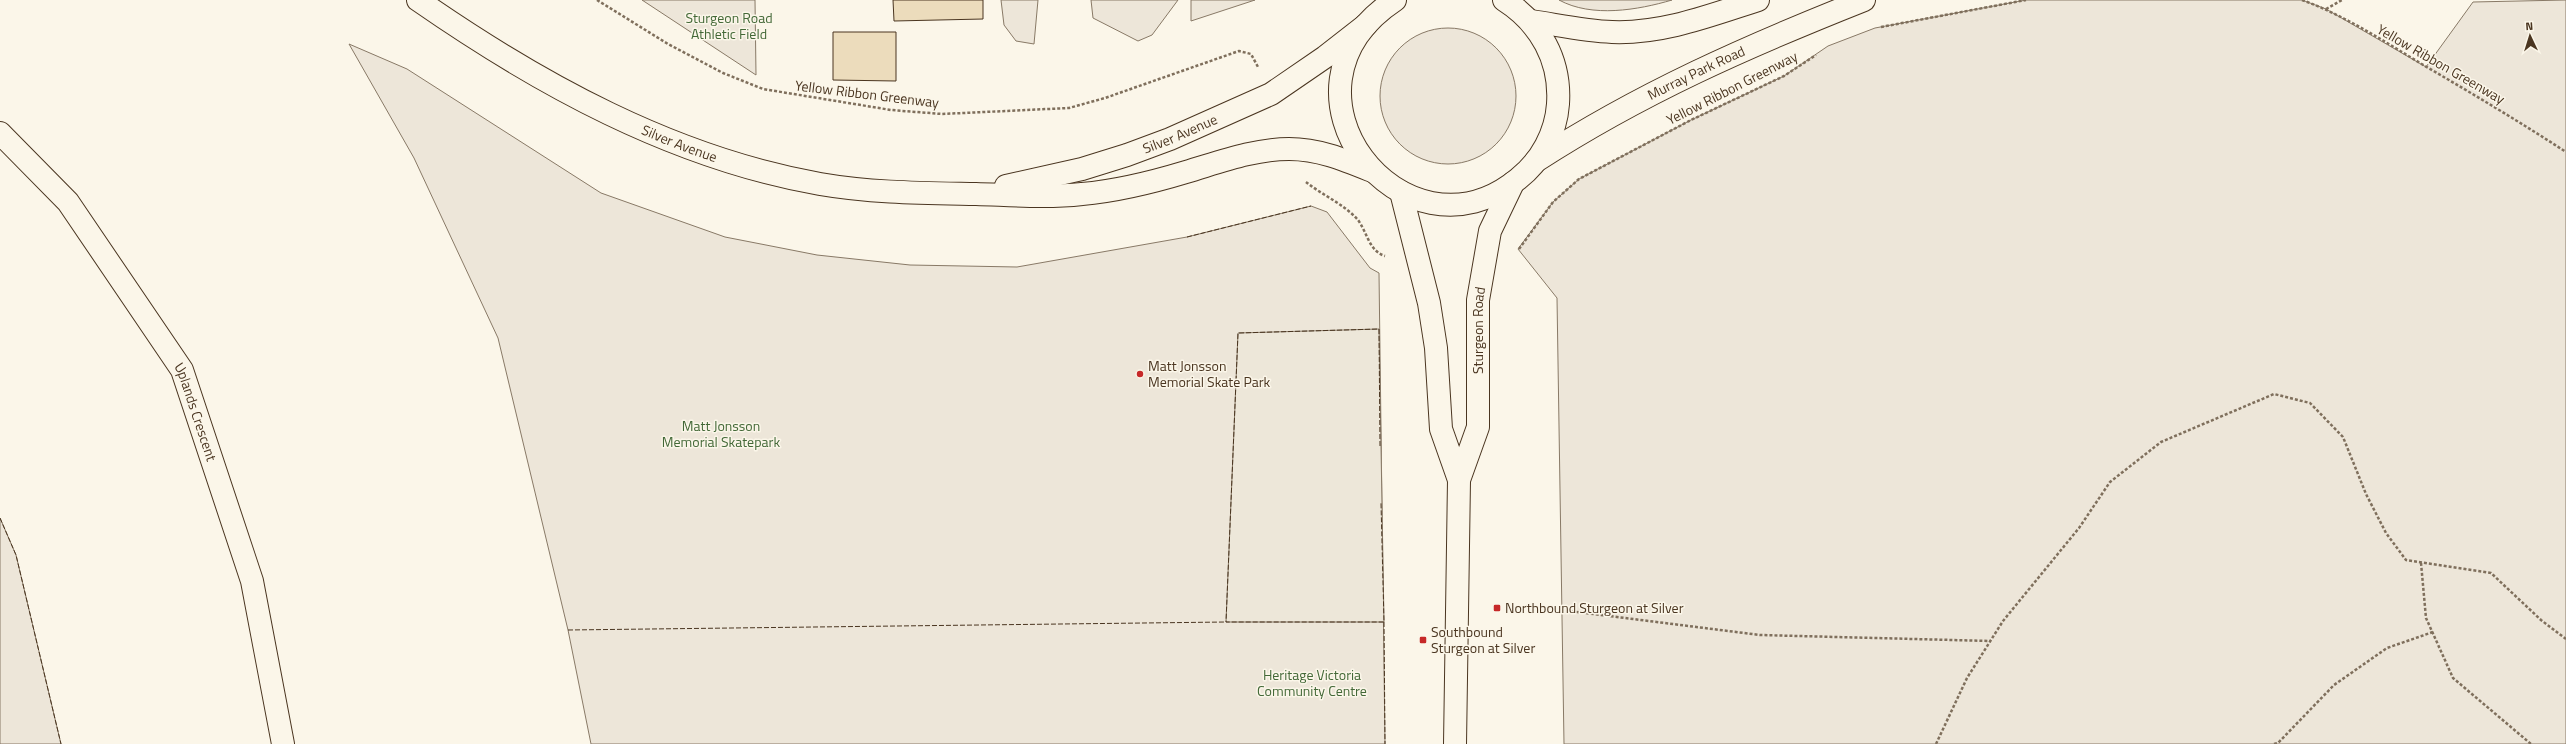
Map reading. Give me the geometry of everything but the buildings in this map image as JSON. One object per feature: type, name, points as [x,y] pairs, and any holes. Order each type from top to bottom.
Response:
[{"type":"street","name":"Silver Avenue","points":[[418,0],[493,51],[564,92],[644,129],[709,154],[766,172],[820,184],[890,192],[1082,194],[1154,181],[1257,152],[1290,149],[1310,150],[1340,157],[1372,171]]},
{"type":"street","points":[[1396,0],[1380,10],[1354,41],[1346,60],[1341,99],[1343,119],[1350,138],[1359,155],[1372,171],[1401,192],[1420,199],[1459,203],[1490,196],[1513,183],[1536,161],[1553,130],[1558,112],[1559,92],[1551,54],[1516,7]]},
{"type":"street","points":[[1516,7],[1582,30],[1613,32],[1664,28],[1758,0]]},
{"type":"street","name":"Murray Park Road","points":[[1536,161],[1573,137],[1657,90],[1770,38],[1864,0]]},
{"type":"street","name":"Silver Avenue","points":[[972,194],[1082,169],[1170,139],[1271,94],[1326,57],[1366,25]]},
{"type":"street","name":"Uplands Crescent","points":[[0,133],[68,202],[182,370],[252,580],[283,744]]},
{"type":"street","name":"Sturgeon Road","points":[[1454,744],[1459,480],[1478,427],[1478,300],[1484,254],[1490,231],[1513,183]]},
{"type":"street","name":"Sturgeon Road","points":[[1401,192],[1429,303],[1436,348],[1441,429],[1459,480]]},
{"type":"path","name":"Yellow Ribbon Greenway","points":[[597,0],[668,44],[723,73],[763,89],[891,110],[942,114],[1069,108],[1104,98],[1239,51],[1251,54],[1259,69]]},
{"type":"path","points":[[1875,28],[2026,0]]},
{"type":"path","name":"Yellow Ribbon Greenway","points":[[2302,0],[2326,9],[2527,127],[2566,152]]},
{"type":"path","points":[[2326,9],[2342,0]]},
{"type":"path","name":"Yellow Ribbon Greenway","points":[[1512,252],[1518,249],[1530,236],[1553,202],[1579,179],[1691,120],[1784,76],[1818,53]]},
{"type":"path","points":[[1301,176],[1305,182],[1342,206],[1358,220],[1375,250],[1387,257]]},
{"type":"path","points":[[1936,744],[1967,678],[2004,621],[2080,528],[2110,482],[2161,442],[2274,394],[2310,403],[2343,437],[2366,494],[2386,533],[2406,560],[2492,574],[2541,620],[2566,640]]},
{"type":"path","points":[[2421,563],[2426,618],[2453,678],[2531,744]]},
{"type":"path","points":[[1561,610],[1760,635],[1991,641]]},
{"type":"path","points":[[2274,744],[2278,743],[2334,686],[2345,677],[2387,648],[2433,632]]},
{"type":"green space","name":"Sturgeon Road Athletic Field","points":[[642,0],[755,0],[756,75]]},
{"type":"green space","points":[[1001,0],[1038,0],[1034,44],[1016,41],[1004,25]]},
{"type":"green space","points":[[1091,0],[1178,0],[1152,35],[1138,41],[1093,18]]},
{"type":"green space","points":[[1191,0],[1255,0],[1191,21]]},
{"type":"green space","points":[[1559,0],[1672,0],[1645,7],[1600,11],[1572,6]]},
{"type":"green space","points":[[2026,0],[2302,0],[2326,9],[2426,67],[2473,2],[2566,0],[2566,744],[1564,744],[1557,298],[1518,249],[1553,202],[1579,179],[1691,120],[1784,76],[1828,46],[1875,28]]},
{"type":"green space","points":[[1455,28],[1468,30],[1486,39],[1501,53],[1514,76],[1516,96],[1514,116],[1505,134],[1491,149],[1468,162],[1441,164],[1428,162],[1410,153],[1395,139],[1382,116],[1380,89],[1382,76],[1391,58],[1405,43],[1428,30]]},
{"type":"green space","name":"Matt Jonsson Memorial Skatepark","points":[[349,44],[407,69],[601,193],[725,237],[817,255],[910,265],[1017,267],[1187,237],[1311,206],[1327,212],[1370,268],[1379,273],[1385,744],[591,744],[568,630],[498,338],[414,158]]},
{"type":"green space","points":[[0,518],[16,555],[61,744],[0,744]]},
{"type":"shaded area","points":[[1379,329],[1384,622],[1226,622],[1238,333]]},
{"type":"fence","points":[[1187,237],[1311,206]]},
{"type":"fence","points":[[1380,446],[1379,329],[1238,333],[1226,622],[1384,622],[1381,503]]},
{"type":"fence","points":[[0,518],[16,555],[61,744]]},
{"type":"fence","points":[[568,630],[1226,622]]},
{"type":"fence","points":[[1384,622],[1385,744]]},
{"type":"place","name":"Matt Jonsson Memorial Skate Park","points":[[1140,374]]},
{"type":"place","name":"Northbound Sturgeon at Silver","points":[[1497,608]]},
{"type":"place","name":"Southbound Sturgeon at Silver","points":[[1423,640]]},
{"type":"park label","name":"Heritage Victoria Community Centre","points":[[1312,684]]}]
